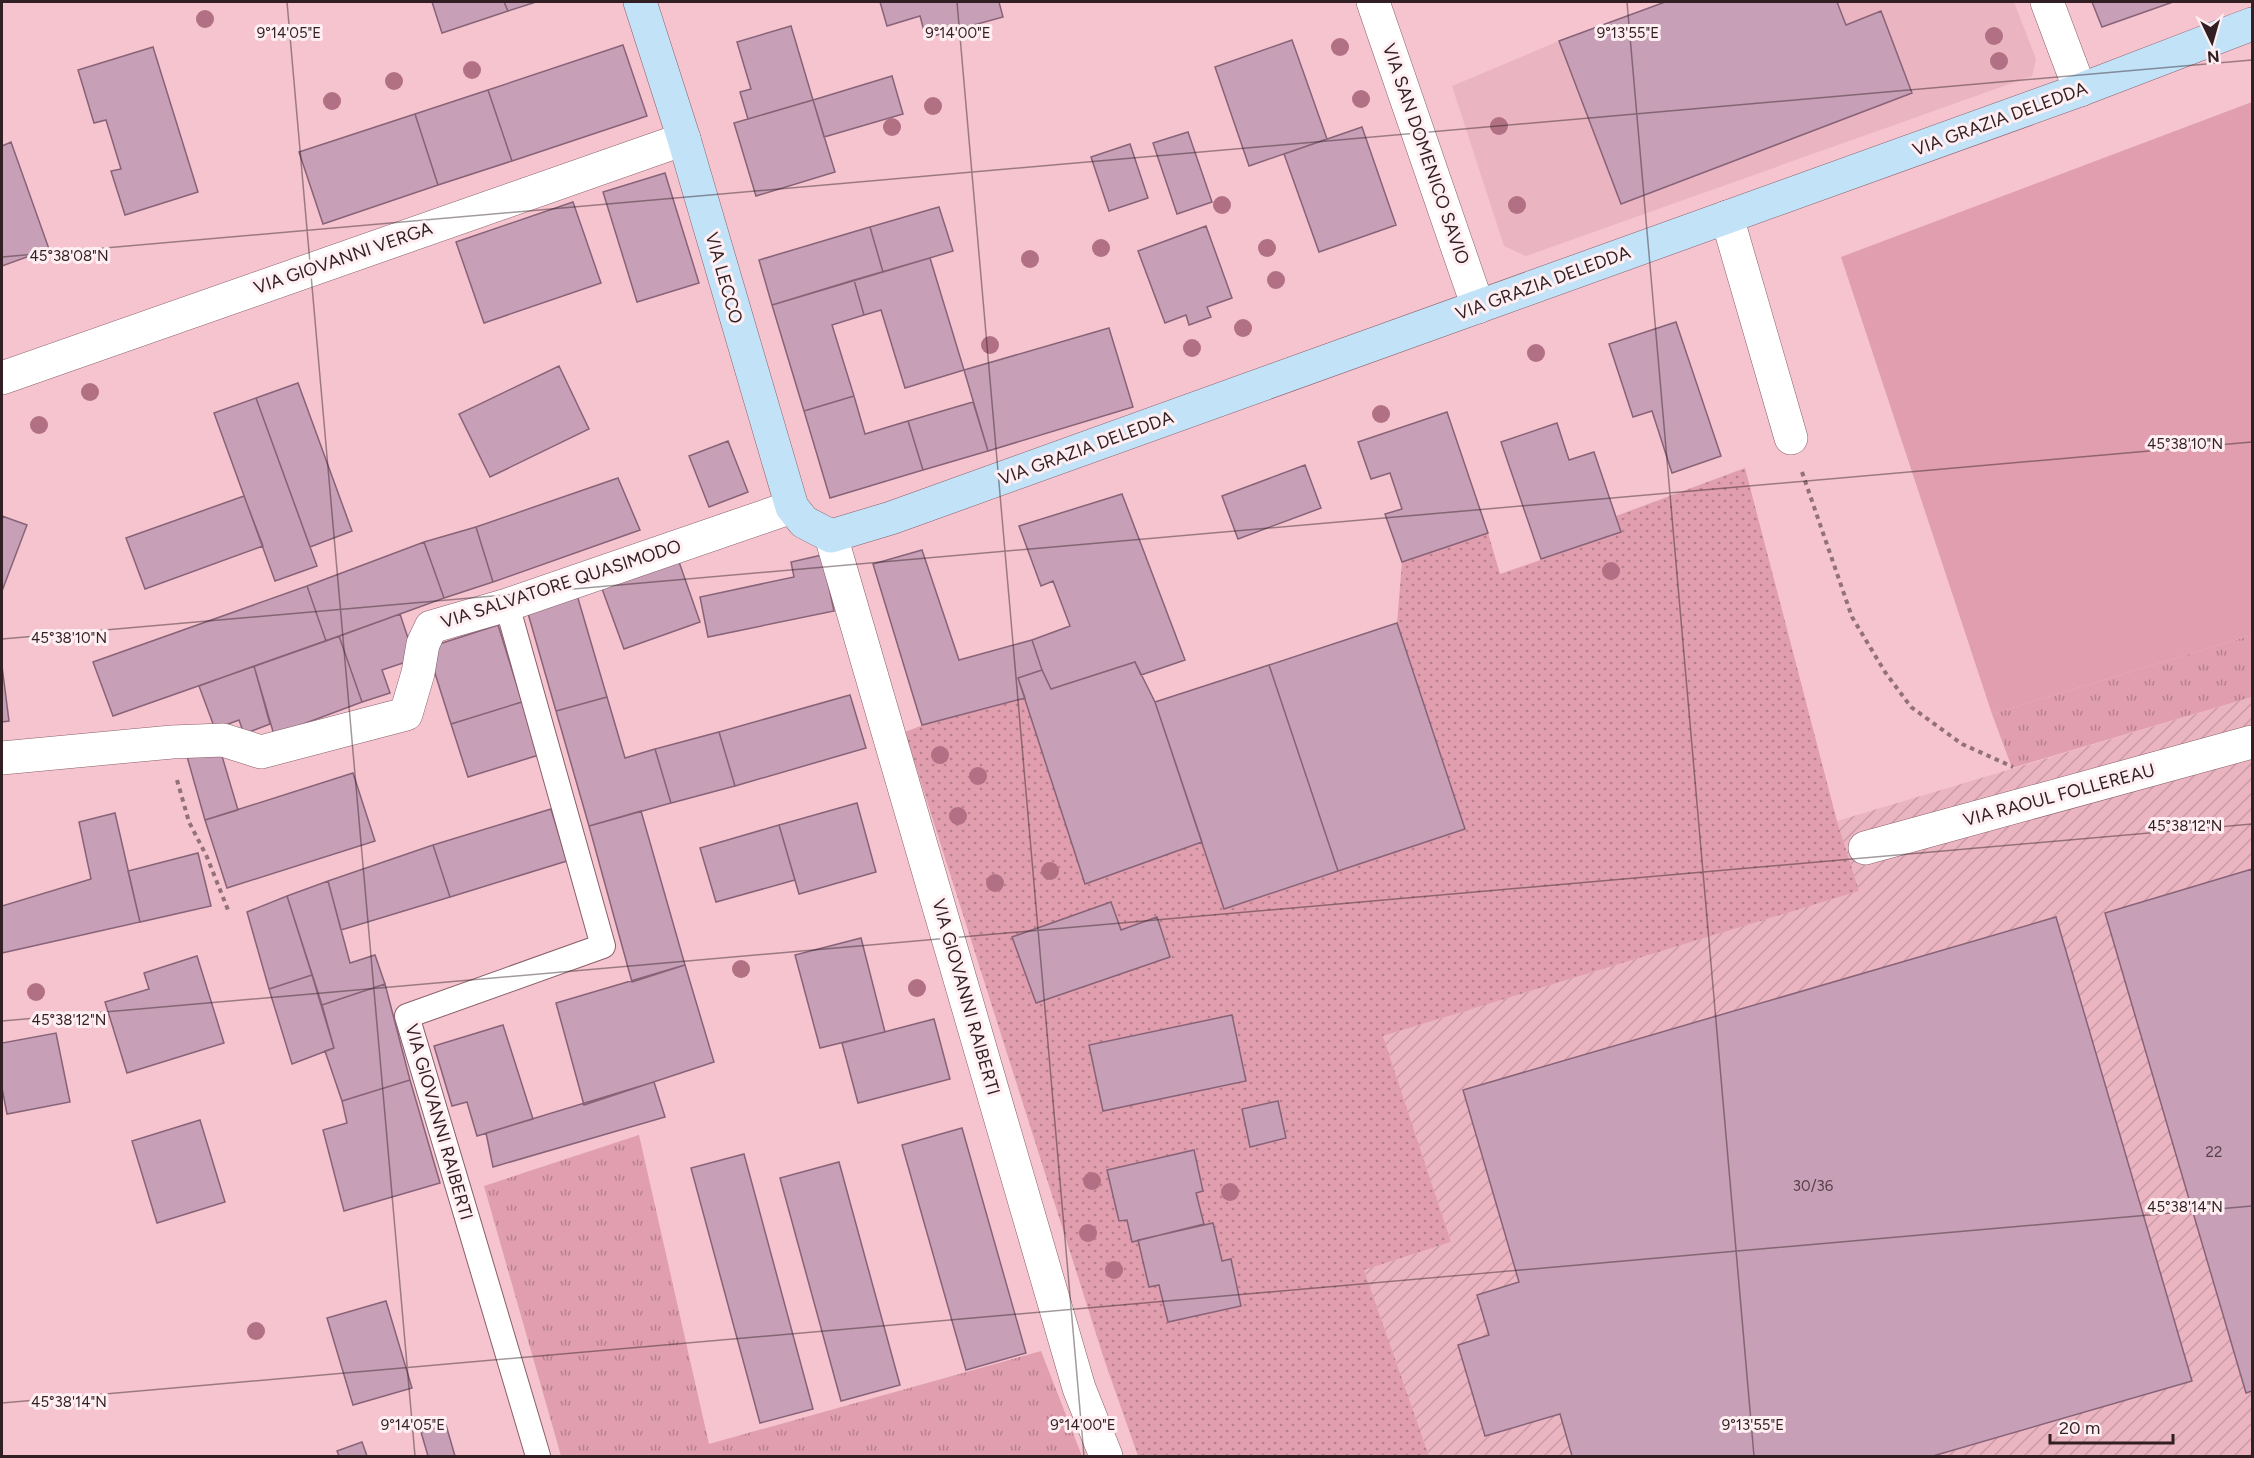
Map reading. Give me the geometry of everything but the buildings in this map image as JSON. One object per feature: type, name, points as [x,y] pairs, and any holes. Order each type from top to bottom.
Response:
[{"type":"street","name":"VIA LECCO","points":[[640,2],[684,139],[792,507]]},
{"type":"street","name":"VIA SAN DOMENICO SAVIO","points":[[1373,2],[1478,307]]},
{"type":"street","points":[[2047,2],[2080,90]]},
{"type":"street","name":"VIA GRAZIA DELEDDA","points":[[831,536],[902,514],[1478,307],[2080,90],[2253,24]]},
{"type":"street","name":"VIA GIOVANNI VERGA","points":[[2,378],[684,139]]},
{"type":"street","points":[[1727,217],[1791,438]]},
{"type":"street","points":[[792,507],[804,522],[831,536]]},
{"type":"street","name":"VIA SALVATORE QUASIMODO","points":[[2,758],[223,740],[261,752],[406,714],[418,673],[423,644],[431,627],[507,605],[792,507]]},
{"type":"street","name":"VIA GIOVANNI RAIBERTI","points":[[831,536],[1079,1388],[1106,1456]]},
{"type":"street","name":"VIA RAOUL FOLLEREAU","points":[[1865,848],[2253,742]]},
{"type":"lane","name":"VIA GIOVANNI RAIBERTI","points":[[507,605],[603,946],[407,1016],[538,1456]]},
{"type":"path","points":[[1791,438],[1852,616],[1885,672],[1911,707],[1962,744],[2014,767]]},
{"type":"path","points":[[166,743],[189,822],[207,857],[228,910]]},
{"type":"shaded area","points":[[1665,2],[2014,2],[2036,59],[2032,76],[1526,256],[1504,246],[1452,86],[1559,41]]},
{"type":"shaded area","points":[[2252,697],[2252,1456],[1429,1456],[1364,1270],[1451,1242],[1383,1036],[1859,891],[1837,821]]},
{"type":"green space","points":[[2252,102],[2252,635],[1992,714],[1841,257]]},
{"type":"green space","points":[[1745,468],[1837,821],[1859,891],[1383,1036],[1451,1242],[1364,1270],[1429,1456],[1138,1456],[1105,1362],[905,732],[923,725],[1025,698],[1085,883],[1202,842],[1225,909],[1465,829],[1397,623],[1402,562],[1488,533],[1500,574],[1621,532],[1616,516]]},
{"type":"green space","points":[[2252,635],[2252,697],[2012,768],[1992,714]]},
{"type":"green space","points":[[639,1135],[709,1444],[1041,1351],[1082,1456],[561,1456],[484,1186]]}]
